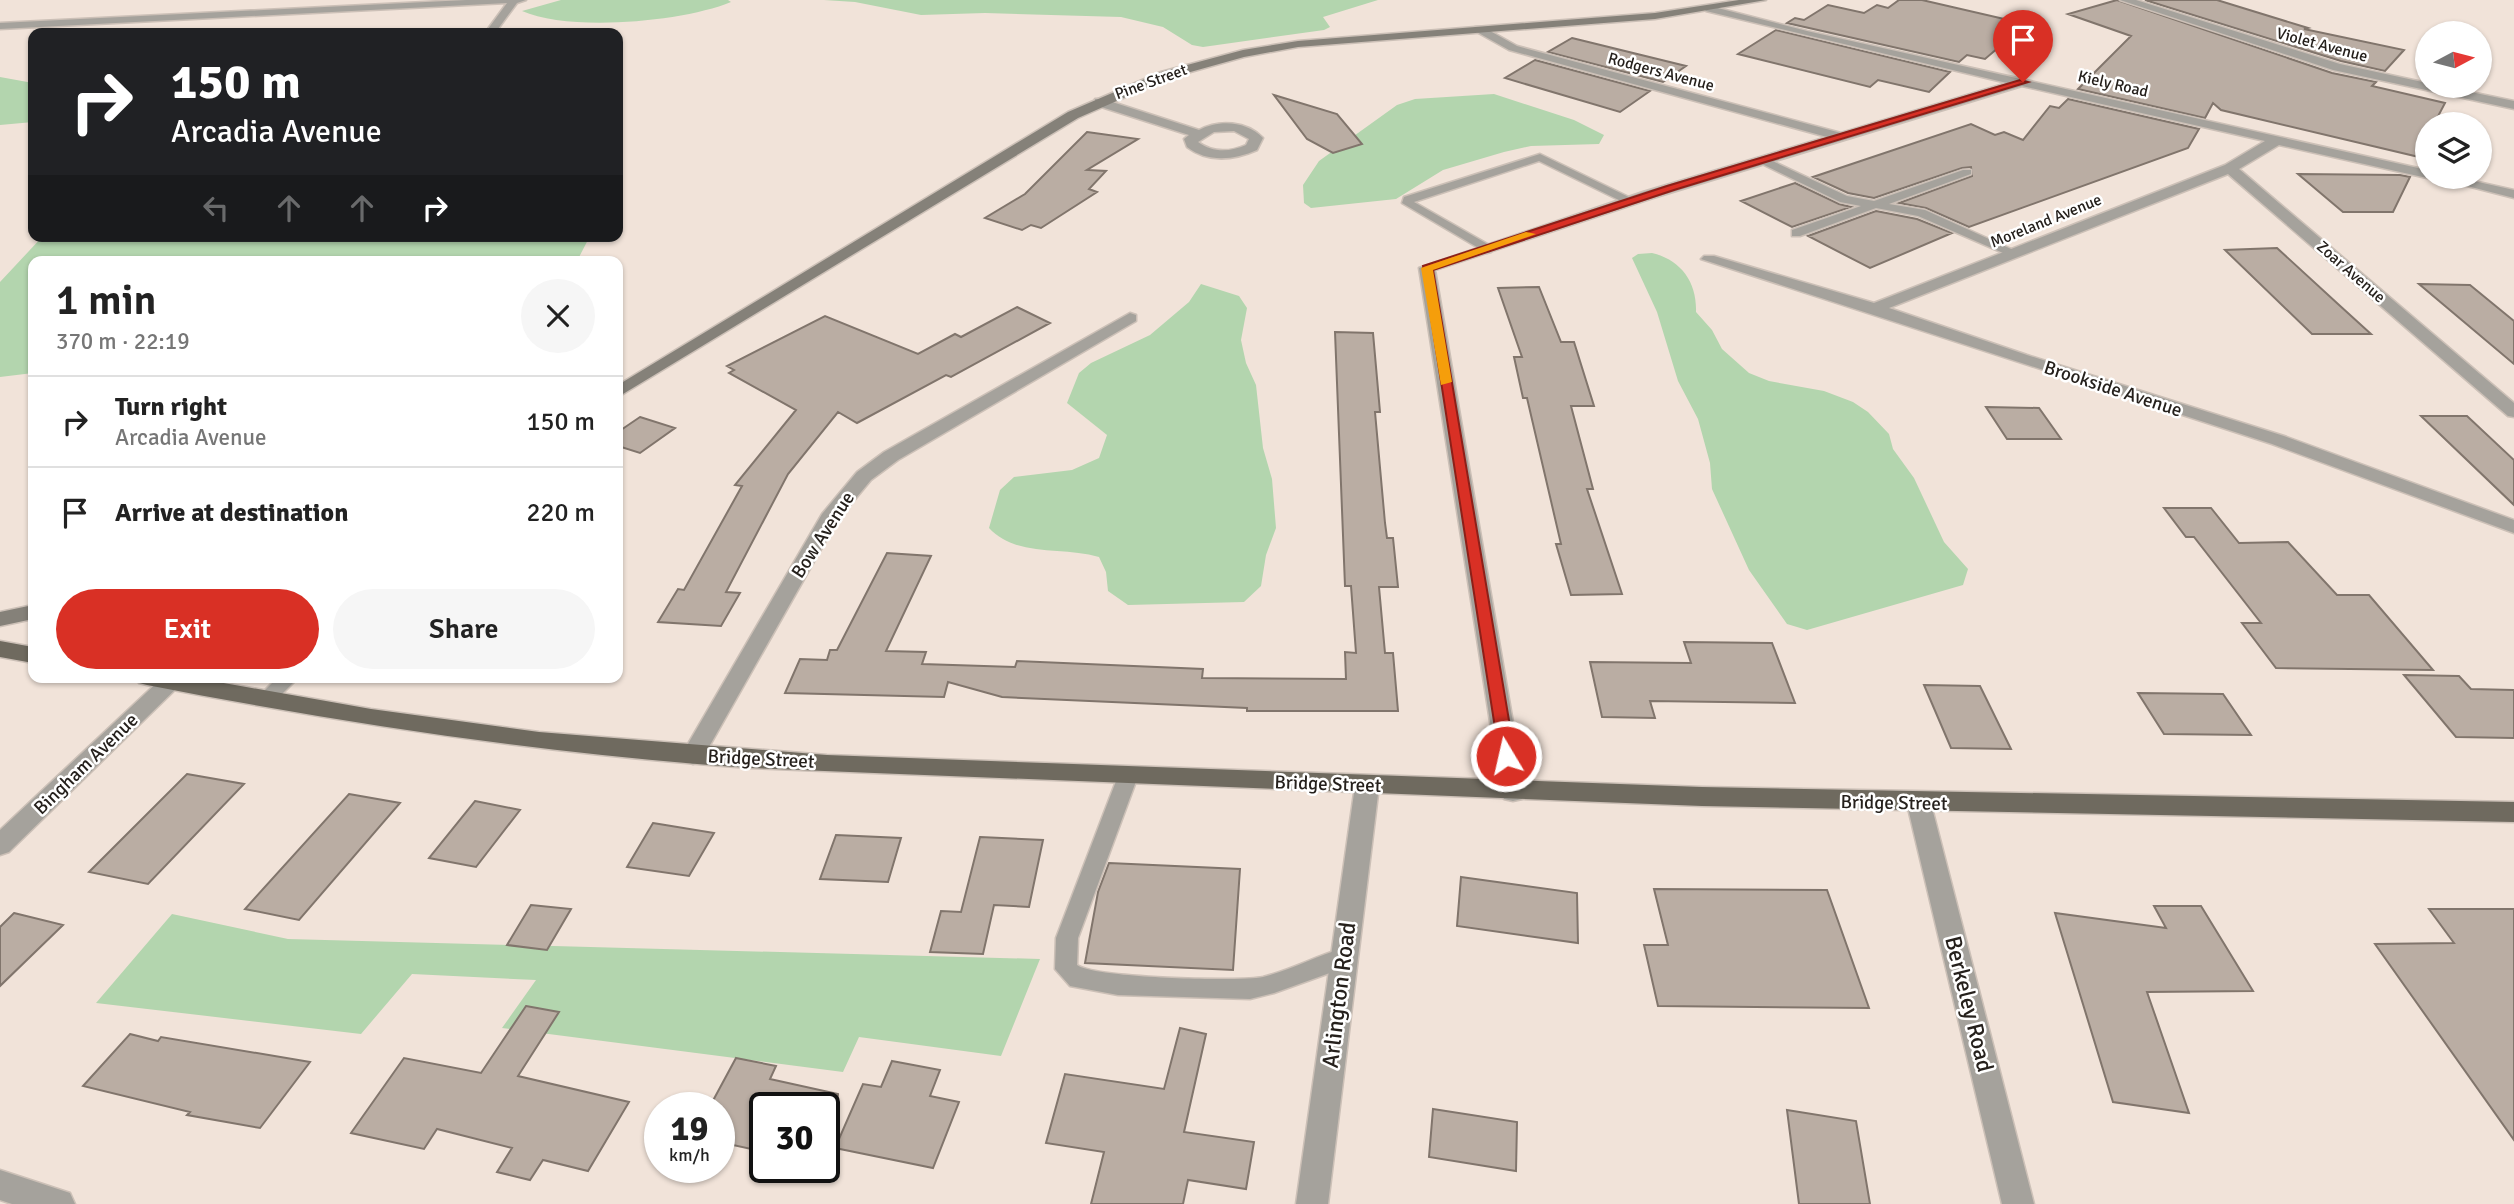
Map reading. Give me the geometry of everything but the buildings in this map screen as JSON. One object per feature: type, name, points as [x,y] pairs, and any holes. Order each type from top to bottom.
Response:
[{"type":"main road","points":[[0,649],[28,654]]},
{"type":"main road","name":"Bridge Street","points":[[177,683],[494,736],[693,755],[1513,792],[1919,804],[2514,812]]},
{"type":"street","name":"Pine Street","points":[[623,389],[1099,102],[1165,75],[1256,51],[1350,38],[1634,18],[1761,0]]},
{"type":"street","name":"Violet Avenue","points":[[2125,0],[2337,67],[2514,104]]},
{"type":"street","name":"Kiely Road","points":[[1710,9],[1806,34],[2415,171]]},
{"type":"street","name":"Rodgers Avenue","points":[[1479,29],[1513,48],[1838,136]]},
{"type":"street","points":[[1513,792],[1427,268],[1838,136],[2023,82]]},
{"type":"street","points":[[1099,102],[1196,133]]},
{"type":"street","points":[[2230,168],[2277,140]]},
{"type":"street","name":"Moreland Avenue","points":[[1875,307],[2230,168]]},
{"type":"street","name":"Zoar Avenue","points":[[2230,168],[2514,412]]},
{"type":"street","points":[[2492,189],[2514,194]]},
{"type":"street","name":"Brookside Avenue","points":[[1709,259],[1875,307],[2021,359],[2336,460],[2514,527]]},
{"type":"street","name":"Bow Avenue","points":[[693,755],[829,518],[864,476],[891,456],[1130,318]]},
{"type":"street","points":[[0,619],[28,613]]},
{"type":"street","name":"Bingham Avenue","points":[[0,845],[171,683]]},
{"type":"street","name":"Arlington Road","points":[[1312,1204],[1367,786]]},
{"type":"street","name":"Berkeley Road","points":[[1919,804],[2018,1204]]},
{"type":"street","points":[[0,1185],[59,1204]]},
{"type":"lane","points":[[0,26],[517,1]]},
{"type":"lane","points":[[494,28],[517,1]]},
{"type":"lane","points":[[1487,248],[1408,204],[1408,200],[1540,157],[1631,201]]},
{"type":"lane","points":[[1762,160],[1844,199],[1921,213],[2014,253]]},
{"type":"lane","points":[[1796,233],[1967,172]]},
{"type":"lane","points":[[265,699],[283,683]]},
{"type":"lane","points":[[1128,776],[1067,938],[1066,969],[1078,979],[1118,985],[1250,989],[1270,986],[1317,964],[1344,958]]},
{"type":"green space","points":[[561,0],[731,2],[685,15],[626,22],[568,21],[522,11]]},
{"type":"green space","points":[[824,0],[1378,0],[1323,17],[1330,27],[1324,30],[1203,47],[1192,45],[1163,27],[1121,17],[985,13],[921,15],[855,2]]},
{"type":"green space","points":[[0,77],[28,82],[28,122],[0,125]]},
{"type":"green space","points":[[1494,94],[1574,120],[1604,135],[1599,144],[1531,146],[1443,170],[1396,199],[1311,208],[1304,203],[1303,185],[1319,161],[1397,105],[1415,99]]},
{"type":"green space","points":[[37,242],[587,242],[580,256],[28,256],[28,374],[0,377],[0,282]]},
{"type":"green space","points":[[1652,253],[1671,261],[1685,274],[1694,291],[1696,312],[1712,330],[1722,349],[1749,373],[1769,381],[1824,391],[1853,402],[1868,412],[1889,434],[1893,449],[1914,478],[1944,542],[1968,569],[1963,585],[1807,630],[1787,624],[1749,570],[1712,489],[1710,463],[1698,419],[1678,381],[1657,312],[1632,258],[1638,254]]},
{"type":"green space","points":[[1201,284],[1239,296],[1247,308],[1241,340],[1246,363],[1256,385],[1263,448],[1272,479],[1276,528],[1266,555],[1261,586],[1244,602],[1128,605],[1108,591],[1106,572],[1099,557],[1013,544],[989,528],[1000,490],[1014,477],[1072,470],[1099,458],[1107,435],[1067,403],[1079,373],[1091,363],[1150,335],[1189,302]]},
{"type":"green space","points":[[172,914],[288,939],[1040,959],[1001,1056],[859,1037],[843,1072],[502,1028],[536,980],[412,974],[361,1034],[96,1003]]},
{"type":"slow traffic","points":[[1445,382],[1427,268],[1530,234]]},
{"type":"route","points":[[1506,756],[1427,268],[1671,188],[2023,82]]}]
